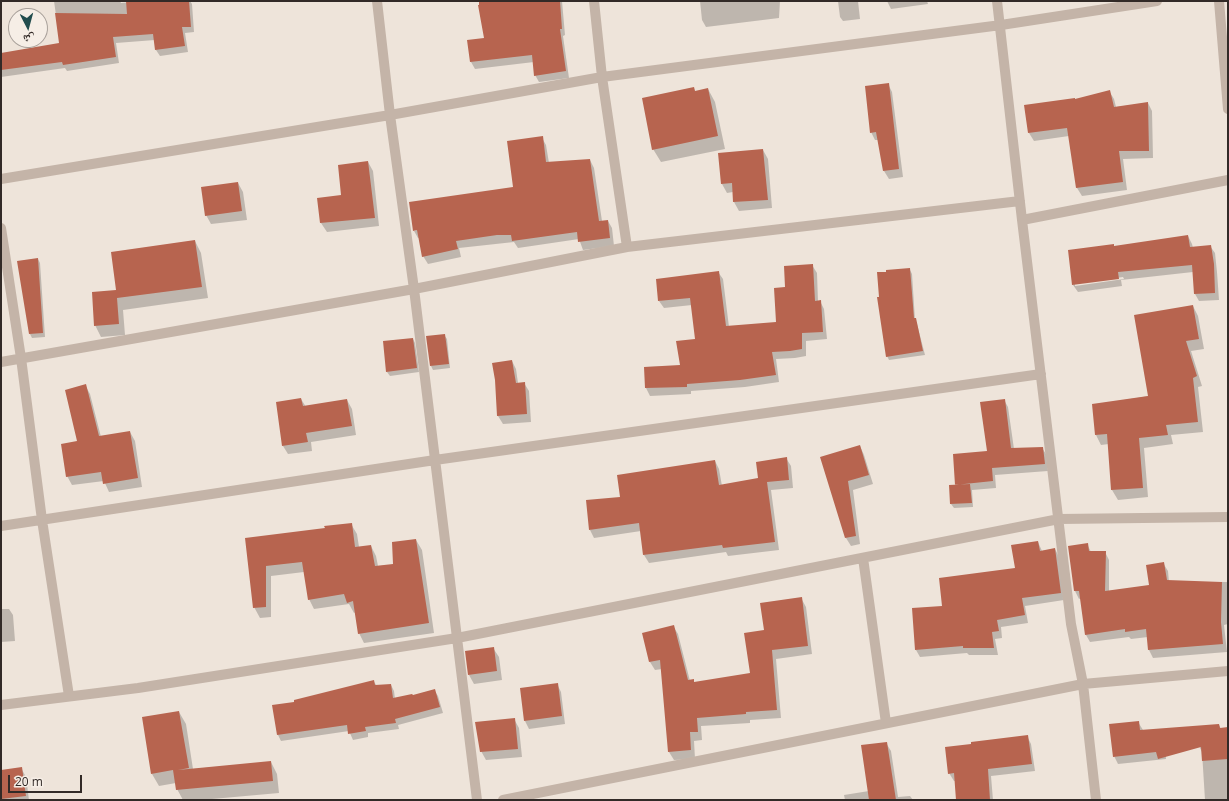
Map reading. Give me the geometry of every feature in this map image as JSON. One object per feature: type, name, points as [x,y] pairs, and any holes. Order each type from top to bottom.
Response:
[{"type":"street","points":[[377,1],[477,800]]},
{"type":"street","points":[[594,1],[602,77],[627,247]]},
{"type":"street","points":[[997,1],[1001,24],[1022,220],[1071,624],[1083,684],[1096,800]]},
{"type":"street","points":[[1,180],[602,77],[1001,24],[1157,1]]},
{"type":"street","points":[[1219,1],[1228,109]]},
{"type":"street","points":[[1022,220],[1228,180]]},
{"type":"street","points":[[1,362],[414,289],[627,247],[1020,201]]},
{"type":"street","points":[[1,228],[21,358],[42,520],[69,696]]},
{"type":"street","points":[[1,526],[435,460],[1041,374]]},
{"type":"street","points":[[1,705],[138,688],[456,638],[1059,519],[1228,517]]},
{"type":"street","points":[[863,558],[886,723]]},
{"type":"street","points":[[503,800],[1083,684],[1228,671]]},
{"type":"building","points":[[126,1],[189,1],[191,27],[182,27],[185,46],[155,50],[153,34],[113,37],[116,57],[63,65],[62,62],[1,70],[1,53],[30,48],[48,48],[48,45],[59,43],[55,13],[127,14]]},
{"type":"building","points":[[479,1],[560,1],[562,29],[560,29],[566,71],[534,76],[532,55],[470,62],[467,40],[484,38],[478,5]]},
{"type":"building","points":[[889,83],[899,169],[883,171],[876,132],[870,133],[865,86]]},
{"type":"building","points":[[694,87],[695,91],[708,88],[718,136],[652,150],[642,98]]},
{"type":"building","points":[[1110,90],[1114,107],[1148,102],[1149,151],[1119,151],[1123,182],[1076,188],[1067,128],[1028,133],[1024,105],[1075,99]]},
{"type":"building","points":[[543,136],[546,162],[590,159],[599,221],[608,220],[610,238],[578,242],[577,232],[512,241],[511,235],[497,235],[456,241],[458,249],[422,257],[417,230],[413,231],[409,202],[513,187],[507,141]]},
{"type":"building","points":[[763,149],[768,200],[733,202],[732,183],[721,184],[718,153]]},
{"type":"building","points":[[368,161],[375,218],[320,223],[317,198],[341,195],[338,165]]},
{"type":"building","points":[[238,182],[242,211],[205,216],[201,187]]},
{"type":"building","points":[[1188,235],[1190,247],[1211,245],[1214,264],[1215,293],[1194,294],[1192,265],[1118,272],[1119,279],[1072,285],[1068,250],[1114,244],[1114,246]]},
{"type":"building","points":[[195,240],[202,287],[117,298],[119,324],[94,326],[92,292],[116,290],[111,252]]},
{"type":"building","points":[[38,258],[43,333],[29,334],[17,261]]},
{"type":"building","points":[[813,264],[815,301],[821,300],[823,332],[802,333],[802,349],[772,352],[776,375],[740,380],[687,384],[687,387],[645,388],[644,367],[680,365],[676,341],[695,339],[690,298],[658,301],[656,279],[719,271],[726,326],[776,322],[774,288],[785,287],[784,266]]},
{"type":"building","points":[[910,268],[914,318],[916,318],[923,351],[886,357],[877,297],[879,297],[877,272]]},
{"type":"building","points":[[1193,305],[1199,339],[1186,341],[1197,376],[1193,378],[1198,422],[1166,425],[1168,435],[1139,438],[1143,488],[1111,490],[1107,434],[1095,435],[1092,404],[1148,396],[1134,315]]},
{"type":"building","points":[[445,334],[449,364],[430,366],[426,336]]},
{"type":"building","points":[[413,338],[417,368],[386,372],[383,341]]},
{"type":"building","points":[[512,360],[516,383],[525,382],[527,414],[497,416],[495,380],[492,363]]},
{"type":"building","points":[[86,384],[99,436],[130,431],[138,478],[103,484],[101,472],[66,477],[61,444],[77,441],[65,390]]},
{"type":"building","points":[[301,398],[303,406],[347,399],[352,426],[306,433],[308,442],[282,446],[276,402]]},
{"type":"building","points":[[1005,399],[1011,448],[1043,447],[1045,464],[992,468],[993,481],[955,485],[953,454],[987,451],[980,402]]},
{"type":"building","points":[[860,445],[869,475],[848,481],[856,536],[845,538],[820,457]]},
{"type":"building","points":[[787,457],[789,480],[767,482],[775,542],[723,548],[722,545],[643,555],[639,523],[589,530],[586,500],[620,497],[617,475],[715,460],[719,485],[758,478],[756,462]]},
{"type":"building","points":[[970,484],[972,503],[950,504],[949,485]]},
{"type":"building","points":[[352,523],[355,547],[371,545],[375,566],[393,564],[392,542],[416,539],[429,623],[358,634],[353,601],[347,603],[344,594],[308,600],[302,562],[266,566],[266,607],[253,608],[245,538],[325,528],[324,526]]},
{"type":"building","points":[[1038,541],[1040,551],[1055,548],[1061,593],[1022,598],[1025,615],[997,620],[999,631],[992,632],[994,648],[963,648],[963,646],[915,650],[912,608],[942,606],[939,578],[1015,568],[1011,545]]},
{"type":"building","points":[[1088,543],[1089,551],[1106,551],[1105,591],[1149,585],[1146,565],[1164,562],[1167,580],[1222,582],[1221,622],[1223,644],[1148,650],[1146,629],[1125,632],[1125,629],[1085,635],[1079,591],[1074,591],[1068,546]]},
{"type":"building","points":[[802,597],[808,646],[772,650],[777,710],[697,718],[698,732],[690,732],[691,750],[668,752],[660,660],[649,662],[642,633],[674,625],[688,680],[694,679],[694,682],[750,673],[744,633],[764,630],[760,603]]},
{"type":"building","points":[[494,647],[497,671],[468,675],[465,651]]},
{"type":"building","points":[[374,680],[375,685],[391,684],[393,698],[413,695],[435,689],[440,707],[395,719],[396,723],[365,727],[366,731],[348,734],[347,725],[277,735],[272,705],[294,702],[294,700]]},
{"type":"building","points":[[558,683],[562,716],[524,721],[520,688]]},
{"type":"building","points":[[179,711],[189,768],[178,770],[271,761],[273,781],[176,790],[173,770],[151,774],[142,717]]},
{"type":"building","points":[[515,718],[518,749],[480,752],[475,722]]},
{"type":"building","points":[[1139,721],[1140,730],[1219,724],[1220,728],[1228,727],[1228,759],[1202,761],[1201,747],[1158,759],[1156,752],[1113,757],[1109,724]]},
{"type":"building","points":[[1028,735],[1032,764],[988,769],[990,800],[956,800],[954,773],[948,774],[945,747],[971,744],[971,742]]},
{"type":"building","points":[[887,742],[896,800],[869,800],[861,745]]},
{"type":"building","points":[[22,767],[26,796],[1,799],[1,770]]}]
